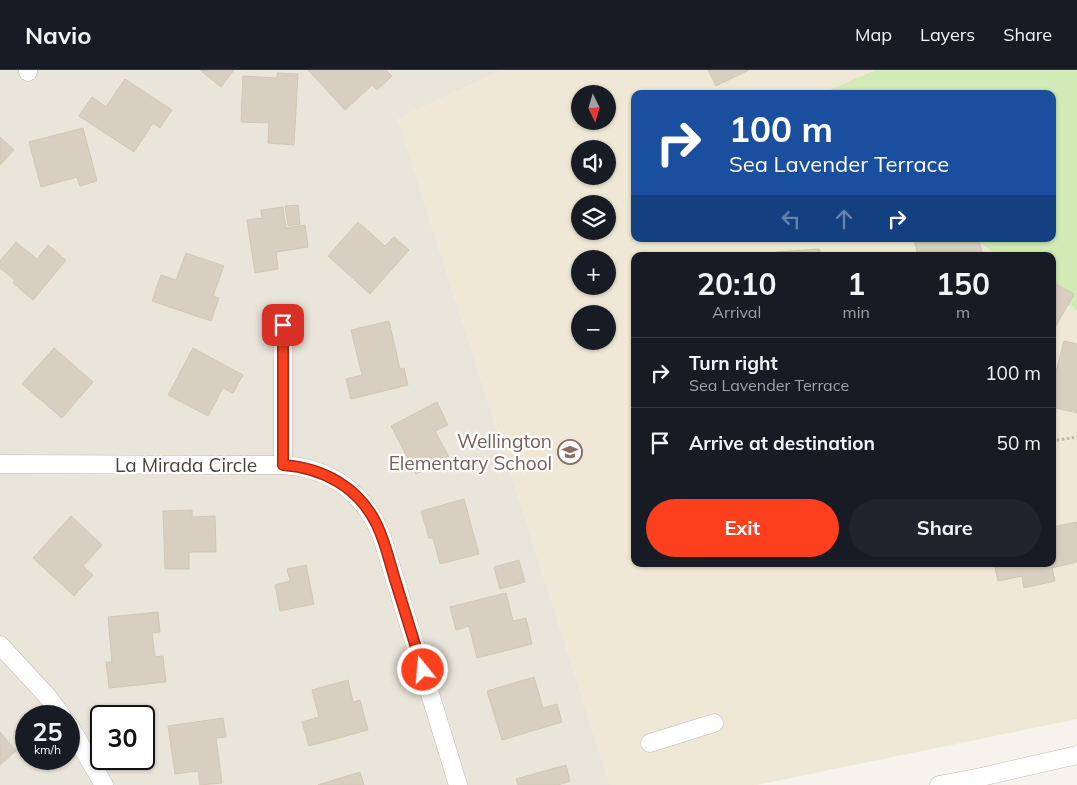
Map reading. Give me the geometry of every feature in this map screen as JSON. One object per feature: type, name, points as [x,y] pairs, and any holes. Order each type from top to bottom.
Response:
[{"type":"street","points":[[283,325],[283,465]]},
{"type":"street","name":"La Mirada Circle","points":[[0,464],[283,465],[309,469],[333,478],[354,494],[371,514],[377,525],[458,785]]},
{"type":"street","points":[[0,645],[54,705]]},
{"type":"street","points":[[650,743],[714,723]]},
{"type":"street","points":[[80,744],[104,785]]},
{"type":"street","points":[[939,785],[1077,754]]},
{"type":"path","points":[[1056,440],[1077,436]]},
{"type":"shaded area","points":[[0,70],[502,70],[398,119],[610,785],[0,785]]},
{"type":"shaded area","name":"Wellington Elementary School","points":[[502,70],[1077,70],[1077,719],[757,785],[610,785],[398,119]]},
{"type":"green space","points":[[876,70],[1077,70],[1077,311],[1056,295],[1056,252],[993,252],[978,242],[1056,242],[1056,90],[829,90]]},
{"type":"building","points":[[200,70],[234,70],[221,87]]},
{"type":"building","points":[[308,70],[386,70],[392,76],[377,90],[372,85],[345,110]]},
{"type":"building","points":[[708,70],[749,70],[716,86]]},
{"type":"building","points":[[277,73],[298,74],[294,145],[268,143],[269,123],[241,122],[243,76],[277,78]]},
{"type":"building","points":[[125,79],[172,110],[160,128],[153,123],[134,152],[79,116],[92,97],[106,107]]},
{"type":"building","points":[[83,128],[97,181],[80,186],[77,177],[41,187],[29,142]]},
{"type":"building","points":[[0,137],[14,150],[0,165]]},
{"type":"building","points":[[298,205],[300,224],[288,226],[285,206]]},
{"type":"building","points":[[283,207],[286,228],[305,225],[308,247],[276,252],[278,269],[255,273],[247,220],[262,218],[261,210]]},
{"type":"building","points":[[358,222],[385,246],[394,237],[409,250],[370,294],[328,256]]},
{"type":"building","points":[[16,242],[37,259],[48,245],[66,260],[33,300],[13,283],[15,280],[0,268],[0,261]]},
{"type":"building","points":[[915,242],[980,242],[982,252],[917,252]]},
{"type":"building","points":[[819,249],[820,252],[776,252]]},
{"type":"building","points":[[186,253],[224,266],[213,296],[219,298],[211,321],[152,301],[161,275],[176,280]]},
{"type":"building","points":[[1056,284],[1074,294],[1056,326]]},
{"type":"building","points":[[389,321],[400,369],[404,368],[408,385],[351,399],[346,379],[362,375],[351,330]]},
{"type":"building","points":[[1064,341],[1077,344],[1077,413],[1056,408],[1056,372]]},
{"type":"building","points":[[54,348],[93,382],[62,418],[22,384]]},
{"type":"building","points":[[193,348],[243,375],[233,393],[223,388],[208,416],[168,395]]},
{"type":"building","points":[[437,402],[448,425],[435,431],[449,457],[416,474],[391,426]]},
{"type":"building","points":[[464,499],[479,554],[440,564],[433,538],[429,538],[421,511]]},
{"type":"building","points":[[192,510],[192,517],[215,516],[216,552],[189,552],[189,569],[165,569],[163,511]]},
{"type":"building","points":[[71,516],[102,545],[83,566],[93,575],[74,596],[33,558]]},
{"type":"building","points":[[1077,522],[1077,562],[1052,568],[1055,581],[1024,588],[1022,576],[998,581],[995,567],[1056,567],[1056,526]]},
{"type":"building","points":[[519,560],[525,582],[500,589],[494,567]]},
{"type":"building","points":[[306,565],[314,604],[280,611],[275,585],[290,581],[287,569]]},
{"type":"building","points":[[506,593],[513,621],[526,618],[532,644],[477,658],[469,626],[456,630],[450,607]]},
{"type":"building","points":[[158,612],[160,632],[152,633],[155,657],[163,656],[166,682],[109,688],[106,662],[112,662],[108,617]]},
{"type":"building","points":[[534,677],[543,708],[557,704],[562,722],[502,740],[487,691]]},
{"type":"building","points":[[348,680],[353,702],[360,700],[368,730],[309,746],[302,722],[319,717],[312,690]]},
{"type":"building","points":[[223,718],[226,737],[216,738],[222,783],[200,785],[198,771],[175,774],[168,726]]},
{"type":"building","points":[[0,732],[15,752],[0,765]]},
{"type":"building","points":[[566,765],[570,781],[558,785],[518,785],[516,779]]},
{"type":"building","points":[[360,772],[364,785],[318,785]]},
{"type":"place","name":"Wellington Elementary School","points":[[570,452]]},
{"type":"route","points":[[283,325],[283,465],[309,469],[333,478],[354,494],[371,514],[382,537],[423,670]]}]
